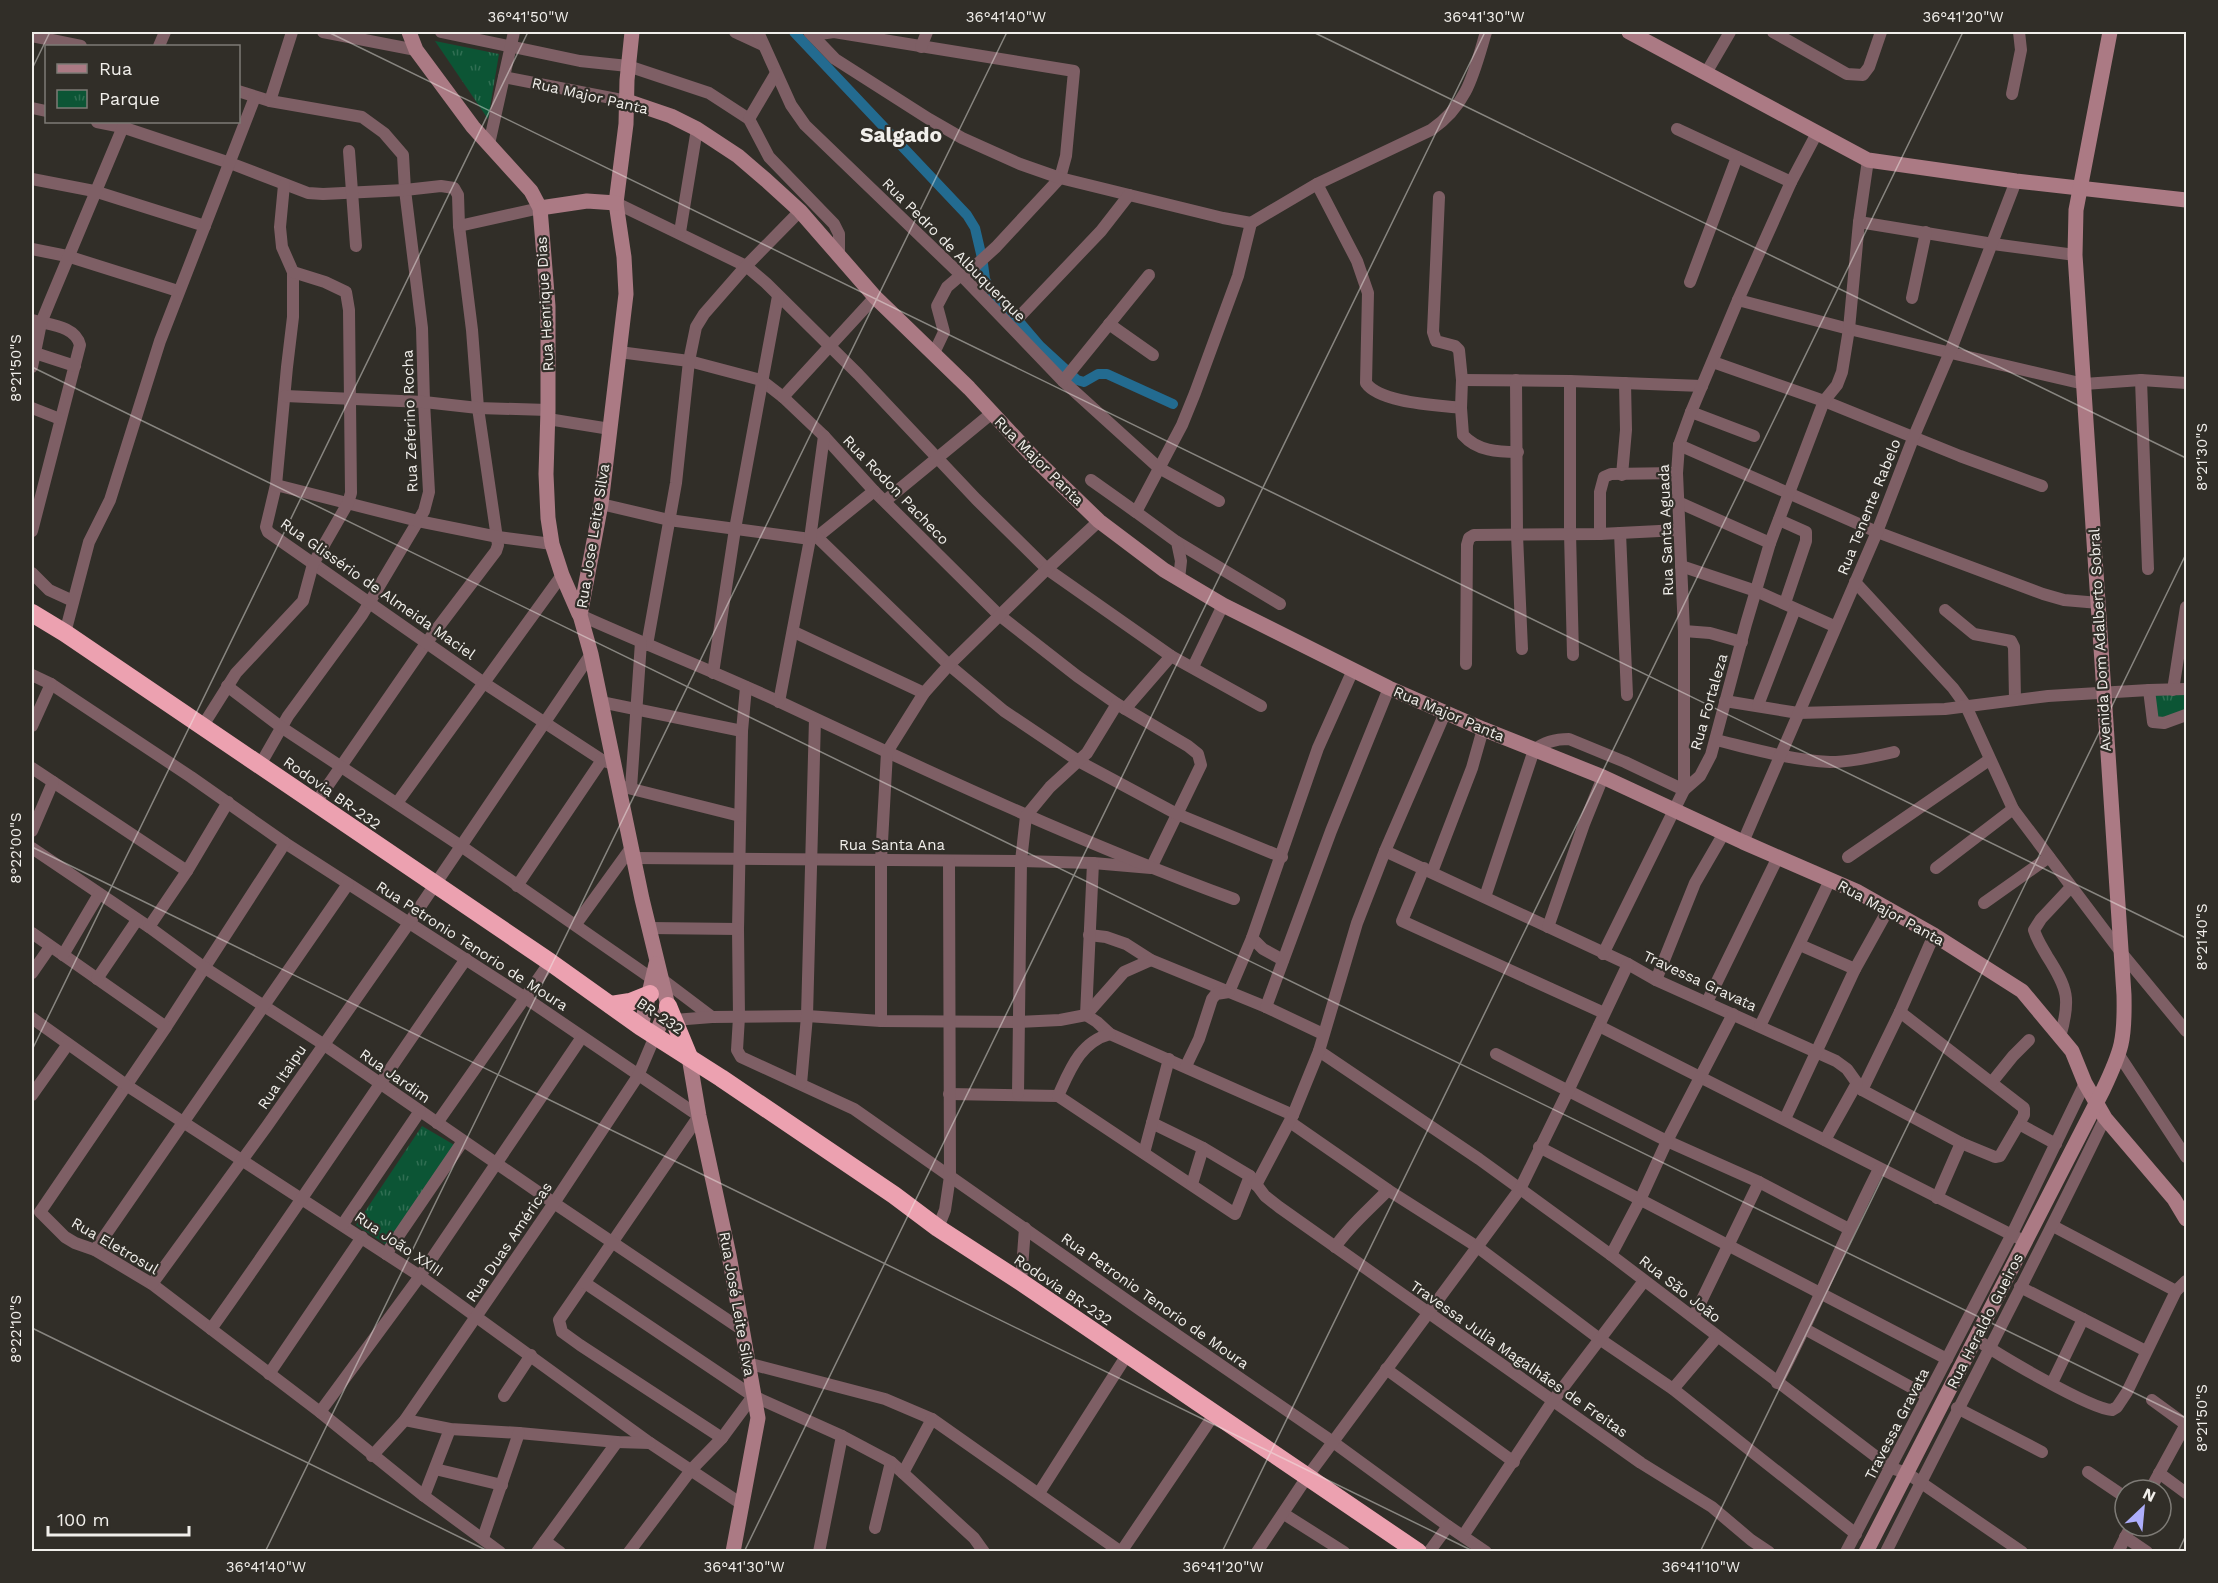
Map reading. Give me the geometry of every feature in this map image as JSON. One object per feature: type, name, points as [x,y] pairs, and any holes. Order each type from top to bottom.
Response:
[{"type":"highway","name":"Rodovia BR-232","points":[[32,613],[260,765],[611,1005]]},
{"type":"highway","points":[[611,1005],[630,1002],[656,980]]},
{"type":"highway","name":"BR-232","points":[[611,1005],[688,1057]]},
{"type":"highway","points":[[671,1013],[688,1057]]},
{"type":"highway","name":"Rodovia BR-232","points":[[688,1057],[1215,1413],[1406,1548]]},
{"type":"main road","name":"Rua Henrique Dias","points":[[409,32],[416,51],[473,127],[531,191],[540,208],[548,306],[546,490],[552,544],[580,615]]},
{"type":"main road","name":"Rua Jose Leite Silva","points":[[632,32],[626,124],[616,203],[624,257],[626,294],[601,504],[580,615],[601,702],[608,762],[626,787],[632,853],[649,928],[656,980],[648,1031]]},
{"type":"main road","points":[[1629,32],[1868,160],[2016,181],[2187,200]]},
{"type":"main road","name":"Avenida Dom Adalberto Sobral","points":[[2100,1096],[2119,1057],[2125,1027],[2075,255],[2076,210],[2110,32]]},
{"type":"main road","name":"Rua Major Panta","points":[[627,101],[671,116],[697,129],[738,156],[800,211],[875,297],[934,353],[1036,460],[1100,521],[1164,570],[1223,605],[1389,688],[1603,777],[1889,908],[2022,991],[2076,1058],[2085,1083],[2100,1096],[2105,1118],[2174,1199],[2187,1219]]},
{"type":"main road","points":[[540,208],[587,201],[616,203]]},
{"type":"main road","name":"Rua Jose Leite Silva","points":[[656,980],[671,1013]]},
{"type":"main road","points":[[648,1031],[671,1013]]},
{"type":"main road","name":"Rua José Leite Silva","points":[[688,1057],[726,1237],[758,1418],[733,1551]]},
{"type":"main road","name":"Rua Heraldo Gueiros","points":[[1866,1551],[1976,1338],[2019,1238],[2100,1096]]},
{"type":"street","points":[[240,92],[270,101],[292,32]]},
{"type":"street","points":[[323,32],[416,51]]},
{"type":"street","points":[[441,32],[580,61],[628,66],[709,93],[749,119],[769,157],[834,224],[839,234],[839,255]]},
{"type":"street","points":[[489,144],[514,32]]},
{"type":"street","points":[[735,32],[763,45]]},
{"type":"street","name":"Rua Pedro de Albuquerque","points":[[758,32],[791,105],[805,125],[1067,375],[1159,468],[1219,501]]},
{"type":"street","points":[[810,33],[834,32],[1074,71],[1066,156],[1060,178],[996,247],[947,287],[937,306],[945,332],[934,353]]},
{"type":"street","points":[[921,47],[927,32]]},
{"type":"street","points":[[810,33],[835,59],[937,124],[1020,164],[1060,178],[1251,223],[1317,184],[1431,130],[1450,114],[1470,86],[1486,32]]},
{"type":"street","points":[[1706,73],[1730,32]]},
{"type":"street","points":[[1773,32],[1791,36],[1847,74],[1863,75],[1869,67],[1881,32]]},
{"type":"street","points":[[2012,94],[2020,50],[2019,32]]},
{"type":"street","points":[[32,36],[76,45]]},
{"type":"street","points":[[749,119],[776,73]]},
{"type":"street","name":"Rua Major Panta","points":[[504,77],[627,101]]},
{"type":"street","points":[[64,633],[89,542],[110,500],[178,291],[255,96]]},
{"type":"street","name":"Rua Zeferino Rocha","points":[[260,765],[281,727],[350,633],[418,521],[427,503],[429,492],[422,328],[405,190],[403,155],[384,133],[362,117],[270,101]]},
{"type":"street","points":[[32,367],[36,322],[67,256],[123,124],[308,193],[405,190],[441,186],[454,188],[458,195],[459,226],[472,330],[478,408],[498,537],[496,551],[427,642],[315,804]]},
{"type":"street","points":[[680,232],[697,129]]},
{"type":"street","points":[[1677,129],[1791,182]]},
{"type":"street","name":"Rua Santa Aguada","points":[[1684,790],[1684,631],[1677,473],[1679,445],[1738,300],[1791,182],[1817,133]]},
{"type":"street","points":[[349,151],[356,246]]},
{"type":"street","points":[[1690,282],[1737,157]]},
{"type":"street","name":"Rua Fortaleza","points":[[1684,790],[1700,776],[1711,755],[1770,543],[1824,401],[1837,385],[1842,372],[1868,160]]},
{"type":"street","points":[[32,179],[94,191],[205,226]]},
{"type":"street","name":"Rua Tenente Rabelo","points":[[1743,842],[1834,626],[1877,532],[1993,244],[2016,181]]},
{"type":"street","points":[[1317,184],[1357,261],[1366,284],[1368,293],[1366,383],[1375,392],[1389,397],[1461,408]]},
{"type":"street","name":"Rua Glissério de Almeida Maciel","points":[[284,185],[280,227],[282,247],[293,272],[293,317],[276,485],[266,527],[268,532],[484,683],[608,762]]},
{"type":"street","points":[[1021,315],[1101,231],[1129,195]]},
{"type":"street","points":[[1439,197],[1433,332],[1436,341],[1455,346],[1459,350],[1463,435],[1474,445],[1485,449],[1518,452]]},
{"type":"street","points":[[616,203],[680,232],[746,266],[829,346],[1047,569],[1171,656],[1261,706]]},
{"type":"street","points":[[459,226],[540,208]]},
{"type":"street","points":[[740,816],[626,787],[644,644],[669,519],[681,443],[689,361],[696,327],[704,314],[746,266],[800,211]]},
{"type":"street","points":[[1859,222],[2075,255]]},
{"type":"street","points":[[1136,513],[1182,425],[1195,393],[1238,276],[1251,223]]},
{"type":"street","points":[[1912,298],[1926,232]]},
{"type":"street","points":[[32,249],[67,256],[178,291]]},
{"type":"street","points":[[202,727],[227,686],[262,643],[303,601],[313,564],[348,503],[351,486],[349,310],[346,292],[344,289],[293,272]]},
{"type":"street","points":[[1067,375],[1149,275]]},
{"type":"street","points":[[713,673],[735,529],[778,296]]},
{"type":"street","points":[[783,397],[875,297]]},
{"type":"street","points":[[1738,300],[1849,329],[2084,384],[2141,380],[2187,383]]},
{"type":"street","points":[[32,531],[80,345],[74,333],[36,322]]},
{"type":"street","points":[[1109,324],[1153,355]]},
{"type":"street","name":"Rua Rodon Pacheco","points":[[619,352],[689,361],[761,380],[783,397],[999,615],[1121,707],[1198,754],[1201,765],[1177,814]]},
{"type":"street","points":[[35,353],[75,366]]},
{"type":"street","points":[[1713,362],[1824,401],[2042,486]]},
{"type":"street","points":[[1462,380],[1625,382],[1702,386]]},
{"type":"street","points":[[1516,380],[1517,535],[1522,649]]},
{"type":"street","points":[[2141,380],[2148,569]]},
{"type":"street","points":[[1570,381],[1573,656]]},
{"type":"street","points":[[1616,474],[1626,430],[1625,382]]},
{"type":"street","points":[[285,396],[424,402],[548,414],[610,429]]},
{"type":"street","points":[[32,408],[60,419]]},
{"type":"street","points":[[1691,412],[1754,436]]},
{"type":"street","points":[[885,501],[992,413]]},
{"type":"street","points":[[779,702],[813,538],[824,436]]},
{"type":"street","points":[[1679,445],[1877,532],[2043,594],[2064,600],[2098,603]]},
{"type":"street","points":[[1600,534],[1601,484],[1604,477],[1616,474],[1677,473]]},
{"type":"street","points":[[1091,480],[1177,542],[1280,604]]},
{"type":"street","points":[[276,485],[418,521],[498,537],[552,544]]},
{"type":"street","points":[[813,538],[874,491]]},
{"type":"street","points":[[1678,502],[1770,543]]},
{"type":"street","points":[[601,504],[669,519],[813,538],[949,665],[1004,711],[1080,762],[1177,814],[1282,857]]},
{"type":"street","points":[[1758,705],[1790,606],[1806,541],[1806,532],[1779,520]]},
{"type":"street","points":[[881,1021],[881,861],[887,752],[924,693],[949,665],[1047,569],[1100,521]]},
{"type":"street","points":[[1466,664],[1467,545],[1469,538],[1474,535],[1600,534],[1679,530]]},
{"type":"street","points":[[1620,533],[1627,695]]},
{"type":"street","points":[[1177,542],[1181,561],[1179,579]]},
{"type":"street","points":[[1681,566],[1756,591],[1834,626]]},
{"type":"street","points":[[32,573],[49,590],[73,601]]},
{"type":"street","points":[[397,803],[562,574]]},
{"type":"street","points":[[1855,582],[1953,688],[1966,706],[2013,809],[2120,951],[2187,1031]]},
{"type":"street","points":[[1193,667],[1223,605]]},
{"type":"street","points":[[1945,610],[1974,634],[2011,641],[2014,647],[2014,700]]},
{"type":"street","points":[[2173,690],[2186,613]]},
{"type":"street","points":[[580,615],[746,687],[1026,816],[1151,868],[1234,899]]},
{"type":"street","points":[[1684,631],[1710,633],[1742,642]]},
{"type":"street","points":[[794,632],[924,693]]},
{"type":"street","name":"Rua Itaipu","points":[[152,1284],[267,1126],[591,654]]},
{"type":"street","points":[[1018,1094],[1021,861],[1026,816],[1050,787],[1080,762],[1103,728],[1121,707],[1171,656]]},
{"type":"street","points":[[1229,992],[1282,857],[1318,748],[1353,670]]},
{"type":"street","name":"Rua Petronio Tenorio de Moura","points":[[32,675],[51,684],[228,802],[285,843],[524,997],[699,1116]]},
{"type":"street","points":[[32,726],[51,684]]},
{"type":"street","points":[[227,686],[281,727],[712,1017]]},
{"type":"street","points":[[739,1017],[739,858],[742,731],[746,687]]},
{"type":"street","points":[[1266,1007],[1331,831],[1389,688]]},
{"type":"street","points":[[1725,701],[1798,713],[1945,709],[2014,700],[2187,689]]},
{"type":"street","points":[[2149,690],[2153,722],[2164,723],[2187,715]]},
{"type":"street","points":[[601,702],[742,731]]},
{"type":"street","points":[[949,1094],[1058,1096],[1235,1214],[1292,1119],[1319,1051],[1357,923],[1385,851],[1445,713]]},
{"type":"street","points":[[801,1084],[807,1016],[815,719]]},
{"type":"street","points":[[1483,729],[1472,768],[1428,870],[1402,921],[1601,1020],[1701,1077],[2019,1238]]},
{"type":"street","points":[[1485,897],[1534,750],[1540,746],[1559,739],[1569,739],[1684,790],[1673,808],[1603,954]]},
{"type":"street","points":[[1716,740],[1781,756],[1829,762],[1851,761],[1894,752]]},
{"type":"street","points":[[1848,857],[1989,760]]},
{"type":"street","points":[[517,885],[608,762]]},
{"type":"street","points":[[32,768],[187,871]]},
{"type":"street","points":[[1548,927],[1603,777]]},
{"type":"street","points":[[32,831],[52,782]]},
{"type":"street","points":[[149,927],[187,871],[228,802]]},
{"type":"street","points":[[1936,868],[2013,809]]},
{"type":"street","points":[[1151,868],[1177,814]]},
{"type":"street","points":[[1656,980],[1695,884],[1724,834]]},
{"type":"street","name":"Rua Eletrosul","points":[[285,843],[166,1027],[36,1215],[64,1237],[95,1250],[152,1284],[320,1412],[424,1496],[500,1551]]},
{"type":"street","name":"Rua Jardim","points":[[32,848],[205,968],[323,1044],[741,1329]]},
{"type":"street","name":"Travessa Gravata","points":[[1385,851],[1628,964],[1656,980],[1836,1061],[1847,1069],[1860,1087],[1961,1143],[1991,1155],[2000,1156],[2019,1124]]},
{"type":"street","points":[[576,924],[632,853]]},
{"type":"street","name":"Rua Santa Ana","points":[[632,853],[811,860],[1093,863],[1151,868]]},
{"type":"street","points":[[1707,1002],[1778,857]]},
{"type":"street","points":[[1984,903],[2049,857]]},
{"type":"street","points":[[939,1228],[945,1210],[950,1176],[949,861]]},
{"type":"street","points":[[1086,1014],[1093,863]]},
{"type":"street","points":[[1760,1026],[1830,880]]},
{"type":"street","points":[[95,1250],[348,884]]},
{"type":"street","points":[[2060,1037],[2068,1009],[2066,988],[2034,930],[2041,919],[2071,887]]},
{"type":"street","points":[[63,955],[99,894]]},
{"type":"street","points":[[1785,1119],[1855,969],[1889,908]]},
{"type":"street","points":[[97,979],[137,920]]},
{"type":"street","points":[[649,928],[738,928]]},
{"type":"street","points":[[32,933],[166,1027]]},
{"type":"street","points":[[1089,935],[1106,937],[1126,944],[1151,960],[1266,1007],[1323,1034]]},
{"type":"street","points":[[1826,1140],[1860,1087],[1900,1012],[1934,935]]},
{"type":"street","points":[[1252,938],[1263,949],[1283,960]]},
{"type":"street","points":[[1800,945],[1855,969]]},
{"type":"street","points":[[32,973],[50,947]]},
{"type":"street","points":[[211,1329],[302,1201],[466,959]]},
{"type":"street","points":[[671,1013],[712,1017],[807,1016],[881,1021],[1060,1020],[1086,1014],[1120,975],[1129,968],[1151,960]]},
{"type":"street","points":[[437,1123],[550,962]]},
{"type":"street","points":[[1257,1551],[1284,1514],[1306,1477],[1520,1189],[1628,964]]},
{"type":"street","points":[[1186,1066],[1199,1039],[1212,999],[1216,994],[1229,992]]},
{"type":"street","points":[[1900,1012],[2024,1108],[2019,1124],[2056,1144]]},
{"type":"street","points":[[1086,1014],[1110,1034],[1186,1066],[1292,1119],[1388,1190],[1476,1246],[1601,1340],[1673,1389],[1856,1534]]},
{"type":"street","points":[[1611,1255],[1733,1014]]},
{"type":"street","name":"Rua Petronio Tenorio de Moura","points":[[739,1017],[737,1050],[741,1057],[854,1109],[1486,1551]]},
{"type":"street","name":"Rua João XXIII","points":[[32,1018],[126,1085],[420,1276],[650,1443],[743,1505]]},
{"type":"street","name":"Rua Duas Américas","points":[[372,1456],[405,1420],[477,1317],[638,1076],[648,1031]]},
{"type":"street","points":[[1058,1096],[1080,1055],[1095,1039],[1110,1034]]},
{"type":"street","points":[[320,1412],[420,1276],[582,1037]]},
{"type":"street","points":[[1992,1082],[2029,1040]]},
{"type":"street","points":[[32,1095],[68,1044]]},
{"type":"street","name":"Rua São João","points":[[1319,1051],[1479,1159],[1611,1255],[1891,1468],[1907,1473],[2022,1551]]},
{"type":"street","points":[[1496,1054],[1667,1141],[1759,1182],[1849,1229]]},
{"type":"street","points":[[2119,1057],[2187,1157]]},
{"type":"street","points":[[1144,1153],[1169,1059]]},
{"type":"street","name":"Travessa Gravata","points":[[1846,1551],[1947,1359],[2019,1238],[2056,1144],[2085,1083]]},
{"type":"street","points":[[343,1224],[420,1112]]},
{"type":"street","points":[[699,1116],[559,1320],[562,1332],[570,1338],[722,1438]]},
{"type":"street","points":[[1886,1551],[2019,1287],[2053,1226],[2105,1118]]},
{"type":"street","name":"Travessa Julia Magalhães de Freitas","points":[[1152,1123],[1203,1148],[1253,1181],[1265,1196],[1335,1247],[1641,1463],[1712,1507],[1751,1540],[1768,1551]]},
{"type":"street","points":[[386,1254],[463,1140]]},
{"type":"street","points":[[1937,1198],[1961,1143]]},
{"type":"street","points":[[1539,1147],[1947,1359]]},
{"type":"street","points":[[1192,1184],[1203,1148]]},
{"type":"street","points":[[1777,1383],[1805,1329],[1849,1229],[1879,1169]]},
{"type":"street","points":[[1694,1316],[1759,1182]]},
{"type":"street","points":[[1335,1247],[1351,1225],[1388,1190]]},
{"type":"street","points":[[2053,1226],[2176,1291]]},
{"type":"street","points":[[1021,1282],[1026,1228]]},
{"type":"street","points":[[269,1374],[362,1237]]},
{"type":"street","points":[[1463,1536],[1514,1462],[1552,1401],[1644,1281]]},
{"type":"street","points":[[1976,1338],[2052,1383],[2107,1410],[2112,1410],[2117,1407],[2127,1392],[2176,1291],[2187,1281]]},
{"type":"street","points":[[585,1284],[753,1396],[842,1436],[891,1462],[974,1538],[984,1551]]},
{"type":"street","points":[[2019,1287],[2146,1351]]},
{"type":"street","points":[[2052,1383],[2083,1319]]},
{"type":"street","points":[[1805,1329],[1927,1396]]},
{"type":"street","points":[[1673,1389],[1717,1337]]},
{"type":"street","points":[[504,1396],[531,1355]]},
{"type":"street","points":[[1039,1493],[1127,1355]]},
{"type":"street","points":[[747,1363],[885,1400],[932,1419],[1121,1551],[1215,1413]]},
{"type":"street","points":[[1386,1369],[1514,1462]]},
{"type":"street","points":[[629,1551],[691,1470],[722,1438],[753,1396]]},
{"type":"street","points":[[2152,1400],[2186,1424],[2156,1478]]},
{"type":"street","points":[[1957,1408],[2042,1452]]},
{"type":"street","points":[[903,1473],[932,1419]]},
{"type":"street","points":[[405,1420],[450,1428],[650,1443]]},
{"type":"street","points":[[424,1496],[450,1428]]},
{"type":"street","points":[[483,1538],[519,1432]]},
{"type":"street","points":[[819,1551],[842,1436]]},
{"type":"street","points":[[537,1551],[617,1442]]},
{"type":"street","points":[[875,1528],[891,1462]]},
{"type":"street","points":[[435,1469],[502,1485]]},
{"type":"street","points":[[2088,1472],[2113,1489]]},
{"type":"street","points":[[2159,1473],[2187,1493]]},
{"type":"street","points":[[1284,1514],[1344,1551]]},
{"type":"street","points":[[1429,1551],[1448,1526]]},
{"type":"street","points":[[2135,1538],[2147,1551]]},
{"type":"street","points":[[545,1541],[560,1551]]},
{"type":"green space","points":[[435,41],[499,54],[488,119]]},
{"type":"green space","points":[[2186,689],[2186,715],[2159,724],[2149,690]]},
{"type":"green space","points":[[422,1126],[456,1146],[387,1245],[356,1225]]},
{"type":"waterway","points":[[794,32],[967,215],[975,228],[982,258]]},
{"type":"waterway","points":[[983,264],[985,279],[992,294],[1040,346],[1077,380],[1084,382],[1098,374],[1107,374],[1173,404]]},
{"type":"district","name":"Salgado","points":[[901,134]]}]
